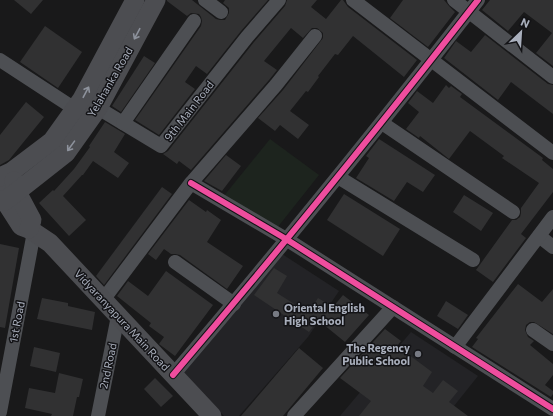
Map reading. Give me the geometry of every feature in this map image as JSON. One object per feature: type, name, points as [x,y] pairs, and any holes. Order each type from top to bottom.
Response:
[{"type":"main road","name":"Yelahanka Road","points":[[4,176],[52,141],[82,99],[136,0]]},
{"type":"main road","name":"Yelahanka Road","points":[[8,198],[66,153],[98,108],[156,0]]},
{"type":"main road","points":[[4,176],[8,198],[32,220],[32,230]]},
{"type":"main road","name":"Vidyaranyapura Main Road","points":[[32,230],[50,243],[212,416]]},
{"type":"street","points":[[205,0],[220,12]]},
{"type":"street","name":"9th Main Road","points":[[98,108],[161,146],[247,37],[279,0]]},
{"type":"street","points":[[352,0],[553,153]]},
{"type":"street","points":[[454,0],[553,77]]},
{"type":"street","points":[[173,375],[234,304],[382,123],[478,0]]},
{"type":"street","points":[[123,123],[194,22]]},
{"type":"street","points":[[103,300],[191,183],[276,85],[315,36]]},
{"type":"street","points":[[0,60],[75,109]]},
{"type":"street","points":[[382,123],[513,212]]},
{"type":"street","points":[[338,177],[473,260]]},
{"type":"street","points":[[191,183],[286,240],[553,409]]},
{"type":"street","points":[[455,347],[553,217]]},
{"type":"street","name":"1st Road","points":[[0,412],[32,230]]},
{"type":"street","points":[[539,236],[553,247]]},
{"type":"street","points":[[175,262],[234,304]]},
{"type":"street","points":[[294,416],[393,307]]},
{"type":"street","name":"2nd Road","points":[[98,416],[118,316]]},
{"type":"street","points":[[533,330],[553,344]]},
{"type":"shaded area","points":[[270,139],[319,175],[277,228],[223,197]]},
{"type":"shaded area","name":"Oriental English High School","points":[[279,252],[339,291],[308,337],[239,416],[224,416],[182,372]]},
{"type":"shaded area","name":"The Regency Public School","points":[[411,332],[478,376],[446,416],[340,416]]},
{"type":"building","points":[[14,0],[43,0],[31,14]]},
{"type":"building","points":[[167,0],[192,0],[216,19],[225,20],[229,13],[229,8],[223,3],[225,0],[268,0],[207,74],[196,66],[185,82],[195,89],[159,135],[135,120],[201,26],[202,21],[199,14],[191,13],[187,16]]},
{"type":"building","points":[[287,0],[317,0],[311,7],[326,19],[341,0],[343,0],[348,7],[417,60],[404,77],[353,36],[338,55],[335,54],[308,92],[306,91],[290,111],[309,125],[298,139],[280,125],[275,131],[258,118],[283,90],[323,38],[323,33],[317,28],[312,28],[303,38],[291,28],[264,61],[277,70],[191,170],[179,161],[177,164],[163,154],[168,151],[254,42],[285,6]]},
{"type":"building","points":[[403,0],[444,0],[455,12],[428,47],[390,18]]},
{"type":"building","points":[[490,0],[553,0],[553,66],[536,53],[552,33],[524,12],[508,31],[482,10]]},
{"type":"building","points":[[45,26],[82,52],[58,88],[20,62]]},
{"type":"building","points":[[485,35],[548,84],[553,85],[553,114],[511,82],[498,100],[444,58],[456,41],[471,52]]},
{"type":"building","points":[[144,56],[155,63],[121,112],[112,106]]},
{"type":"building","points":[[446,85],[449,88],[451,86],[462,94],[460,97],[543,158],[542,160],[553,169],[553,192],[521,234],[526,238],[493,282],[476,270],[512,220],[516,220],[520,217],[521,208],[539,183],[502,158],[504,156],[470,131],[449,159],[420,136],[419,138],[406,129],[419,112],[408,103],[417,91],[433,103]]},
{"type":"building","points":[[26,102],[44,117],[9,160],[0,165],[0,135]]},
{"type":"building","points":[[105,122],[125,134],[114,152],[129,163],[118,178],[93,161],[83,175],[63,196],[86,220],[69,236],[39,203],[53,190],[54,191],[74,169],[90,147],[89,146]]},
{"type":"building","points":[[379,139],[435,175],[423,192],[407,182],[394,201],[356,178],[369,158],[366,156]]},
{"type":"building","points":[[226,155],[241,166],[222,191],[204,181]]},
{"type":"building","points":[[162,187],[172,194],[104,285],[96,276]]},
{"type":"building","points":[[344,194],[400,229],[383,256],[327,220]]},
{"type":"building","points":[[464,195],[493,213],[481,231],[453,212]]},
{"type":"building","points":[[189,200],[221,220],[207,242],[243,266],[227,289],[180,255],[171,254],[164,249],[156,260],[148,254]]},
{"type":"building","points":[[0,244],[19,248],[5,328],[0,327]]},
{"type":"building","points":[[274,268],[287,276],[277,293],[299,307],[314,304],[318,298],[333,307],[343,295],[369,315],[345,342],[318,320],[309,332],[254,295]]},
{"type":"building","points":[[166,271],[213,305],[175,356],[159,344],[164,337],[149,326],[151,323],[117,296],[128,281],[148,296]]},
{"type":"building","points":[[518,284],[542,302],[553,289],[553,334],[534,322],[530,322],[526,325],[525,330],[528,337],[534,341],[530,345],[553,364],[553,375],[545,385],[553,391],[551,397],[472,347],[478,339],[476,338]]},
{"type":"building","points":[[42,298],[68,303],[68,306],[95,312],[92,330],[37,319]]},
{"type":"building","points":[[446,301],[468,315],[458,329],[437,316]]},
{"type":"building","name":"The Regency Public School","points":[[385,329],[401,341],[397,346],[432,372],[423,386],[433,393],[443,380],[458,391],[449,402],[468,416],[359,416],[371,401],[340,378]]},
{"type":"building","points":[[34,347],[60,353],[56,372],[30,366]]},
{"type":"building","points":[[299,348],[323,368],[283,416],[241,416]]},
{"type":"building","points":[[59,373],[83,379],[73,416],[51,416],[52,414],[25,408],[29,388],[55,393]]},
{"type":"building","points":[[155,378],[173,396],[161,407],[144,389]]},
{"type":"cycle path","points":[[173,375],[328,189],[478,0]]},
{"type":"cycle path","points":[[191,183],[286,239],[553,409]]},
{"type":"place","name":"Oriental English High School","points":[[276,314]]},
{"type":"place","name":"The Regency Public School","points":[[418,354]]}]
